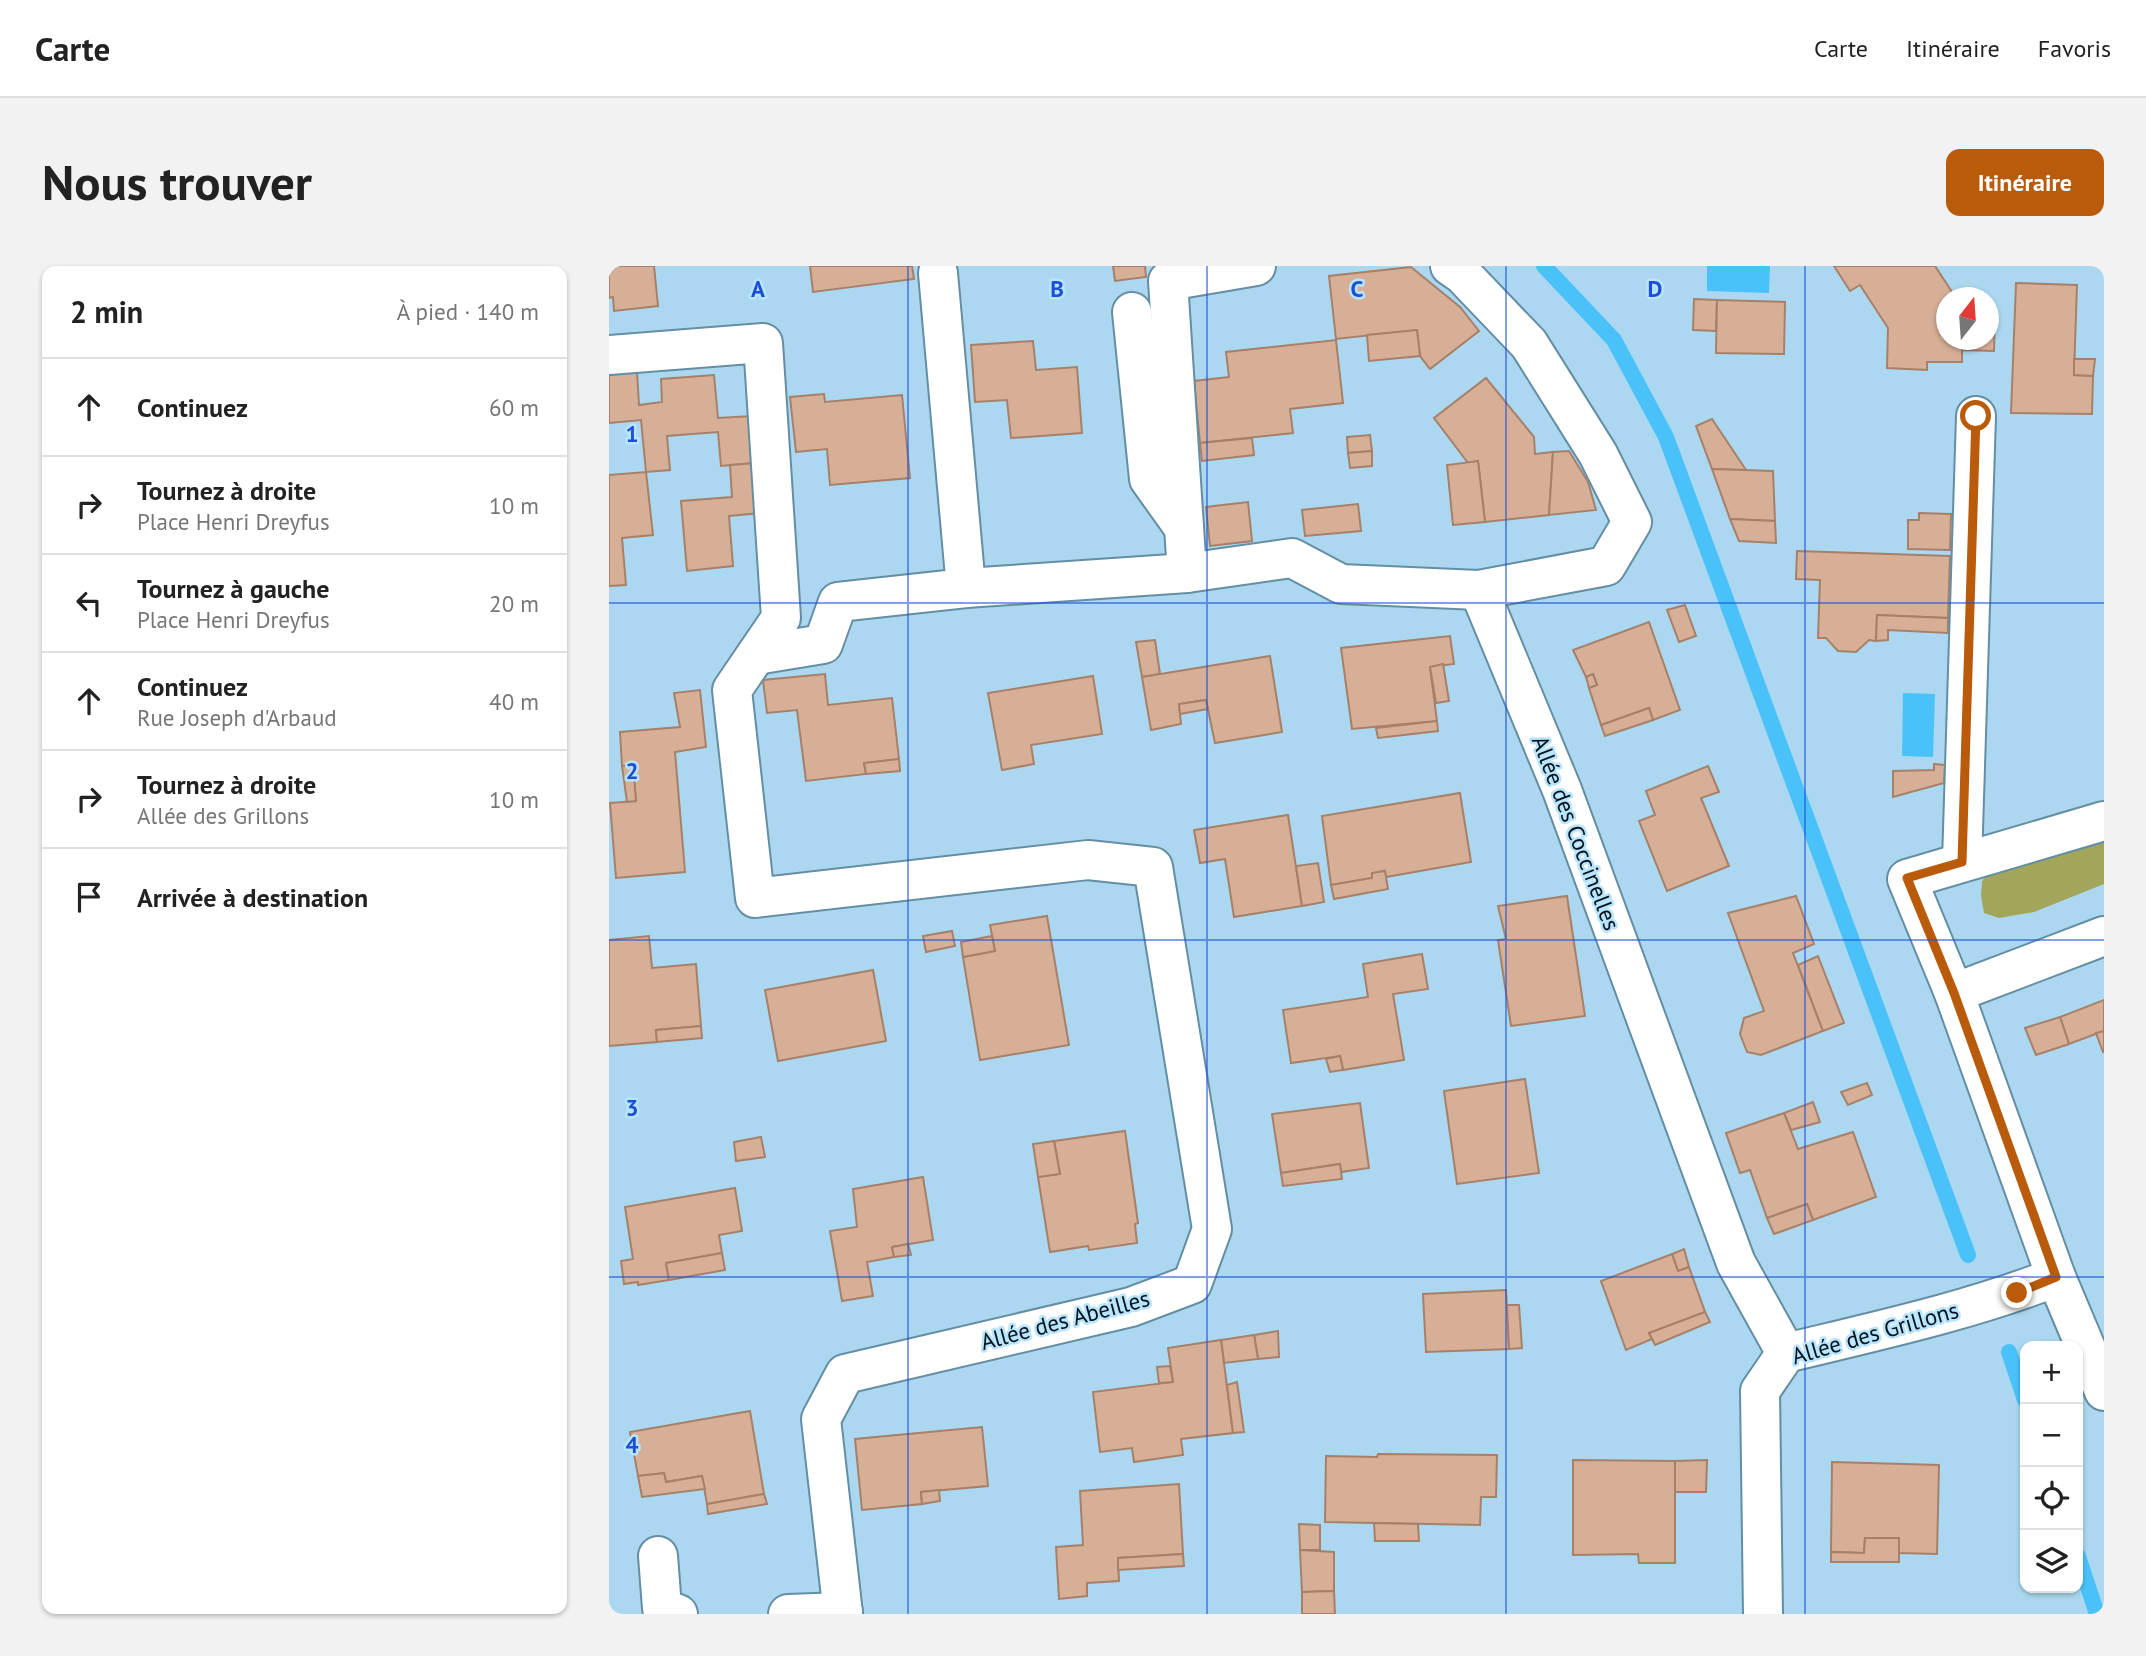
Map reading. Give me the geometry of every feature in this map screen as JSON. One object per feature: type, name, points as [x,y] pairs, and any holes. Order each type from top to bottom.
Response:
[{"type":"street","points":[[1187,573],[1168,281],[1256,266]]},
{"type":"street","points":[[756,655],[823,644],[838,602],[966,588],[1187,573],[1291,558],[1341,584],[1479,590],[1606,566],[1632,522],[1598,454],[1529,344],[1463,275],[1450,266]]},
{"type":"street","points":[[938,273],[966,588]]},
{"type":"street","points":[[1132,312],[1149,480],[1184,528]]},
{"type":"street","points":[[609,355],[763,343],[781,618],[756,655]]},
{"type":"street","points":[[1962,862],[1976,416]]},
{"type":"street","name":"Allée des Coccinelles","points":[[1479,590],[1562,790],[1736,1263],[1786,1353]]},
{"type":"street","name":"Allée des Abeilles","points":[[756,655],[732,690],[755,898],[1088,860],[1153,867],[1212,1229],[1192,1283],[1131,1307],[845,1374],[821,1419],[843,1613]]},
{"type":"street","points":[[2104,821],[1907,878],[1954,993],[2056,1277],[2104,1391]]},
{"type":"street","points":[[1954,993],[2104,936]]},
{"type":"street","name":"Allée des Grillons","points":[[1763,1614],[1761,1391],[1786,1353],[2017,1293],[2056,1277]]},
{"type":"street","points":[[658,1556],[662,1608],[678,1614]]},
{"type":"street","points":[[788,1614],[843,1613]]},
{"type":"green space","points":[[2104,839],[2104,884],[2034,912],[1999,918],[1984,913],[1982,881],[1995,866]]},
{"type":"water","points":[[1707,266],[1770,266],[1769,293],[1707,291]]},
{"type":"water","points":[[1903,693],[1935,694],[1933,757],[1902,756]]},
{"type":"building","points":[[609,266],[654,266],[658,306],[614,311],[613,297],[609,298]]},
{"type":"building","points":[[810,266],[912,266],[914,279],[813,292]]},
{"type":"building","points":[[1113,266],[1145,266],[1146,277],[1115,281]]},
{"type":"building","points":[[1834,266],[1935,266],[1949,287],[1936,287],[1936,350],[1962,350],[1962,362],[1927,362],[1927,370],[1887,368],[1888,328],[1860,285],[1850,291]]},
{"type":"building","points":[[1411,267],[1460,307],[1479,331],[1430,369],[1420,356],[1417,330],[1336,339],[1329,276]]},
{"type":"building","points":[[2016,283],[2077,285],[2074,375],[2093,376],[2092,414],[2011,413]]},
{"type":"building","points":[[1694,299],[1717,300],[1716,331],[1693,330]]},
{"type":"building","points":[[1717,300],[1785,302],[1784,354],[1716,353]]},
{"type":"building","points":[[1417,330],[1420,356],[1369,361],[1367,335]]},
{"type":"building","points":[[1336,340],[1343,403],[1290,409],[1293,433],[1200,443],[1194,381],[1229,377],[1226,352]]},
{"type":"building","points":[[1033,341],[1036,370],[1077,367],[1082,433],[1011,438],[1007,400],[975,402],[971,345]]},
{"type":"building","points":[[2074,359],[2095,359],[2093,376],[2074,375]]},
{"type":"building","points":[[637,372],[639,405],[662,402],[661,379],[714,375],[718,418],[752,416],[756,463],[721,466],[718,432],[667,436],[670,470],[646,472],[641,420],[609,423],[609,375]]},
{"type":"building","points":[[1486,378],[1534,437],[1535,454],[1553,452],[1549,515],[1485,522],[1478,461],[1468,463],[1434,418]]},
{"type":"building","points":[[824,394],[825,402],[902,395],[910,478],[830,485],[827,449],[796,452],[790,397]]},
{"type":"building","points":[[1712,419],[1746,470],[1712,469],[1696,426]]},
{"type":"building","points":[[1370,435],[1372,451],[1348,453],[1347,437]]},
{"type":"building","points":[[1252,438],[1254,455],[1202,461],[1200,443]]},
{"type":"building","points":[[1372,451],[1372,466],[1350,468],[1348,453]]},
{"type":"building","points":[[1569,451],[1588,482],[1596,510],[1549,515],[1553,452]]},
{"type":"building","points":[[1478,461],[1485,522],[1453,525],[1447,465]]},
{"type":"building","points":[[756,463],[761,513],[729,516],[733,566],[687,571],[681,501],[732,497],[730,465]]},
{"type":"building","points":[[1712,469],[1773,471],[1775,521],[1730,519]]},
{"type":"building","points":[[646,472],[653,535],[622,538],[626,585],[609,586],[609,475]]},
{"type":"building","points":[[1248,502],[1252,541],[1210,546],[1206,507]]},
{"type":"building","points":[[1358,504],[1361,531],[1305,536],[1302,510]]},
{"type":"building","points":[[1919,513],[1951,514],[1950,550],[1908,549],[1908,520],[1919,520]]},
{"type":"building","points":[[1730,519],[1775,521],[1776,543],[1739,541]]},
{"type":"building","points":[[1797,551],[1950,556],[1948,618],[1877,615],[1876,641],[1869,640],[1856,652],[1838,651],[1826,638],[1818,638],[1820,580],[1796,579]]},
{"type":"building","points":[[1685,605],[1696,636],[1679,642],[1667,610]]},
{"type":"building","points":[[1877,615],[1948,618],[1948,633],[1888,630],[1888,640],[1876,641]]},
{"type":"building","points":[[1649,622],[1680,710],[1653,720],[1649,708],[1601,725],[1589,688],[1597,685],[1593,674],[1586,677],[1573,650]]},
{"type":"building","points":[[1450,636],[1454,664],[1430,667],[1437,721],[1352,729],[1341,648]]},
{"type":"building","points":[[1155,640],[1160,674],[1142,677],[1136,642]]},
{"type":"building","points":[[1270,656],[1282,732],[1215,743],[1206,700],[1179,704],[1181,724],[1151,730],[1142,677]]},
{"type":"building","points":[[1443,664],[1449,701],[1436,703],[1430,667]]},
{"type":"building","points":[[825,674],[828,705],[892,698],[899,759],[864,763],[866,774],[806,781],[797,710],[767,713],[763,680]]},
{"type":"building","points":[[1593,674],[1597,685],[1589,688],[1586,677]]},
{"type":"building","points":[[1093,676],[1102,734],[1031,745],[1034,764],[1002,770],[988,693]]},
{"type":"building","points":[[700,690],[706,747],[675,752],[685,872],[616,878],[610,803],[636,801],[633,765],[622,766],[620,732],[680,727],[674,693]]},
{"type":"building","points":[[1206,700],[1208,709],[1180,714],[1179,704]]},
{"type":"building","points":[[1649,708],[1653,720],[1605,736],[1601,725]]},
{"type":"building","points":[[1437,721],[1438,731],[1378,738],[1376,728]]},
{"type":"building","points":[[899,759],[900,771],[866,774],[864,763]]},
{"type":"building","points":[[1934,764],[1945,765],[1944,783],[1893,797],[1893,771],[1934,770]]},
{"type":"building","points":[[633,765],[636,801],[627,802],[622,766]]},
{"type":"building","points":[[1708,766],[1719,792],[1701,798],[1729,866],[1667,891],[1639,821],[1655,815],[1646,791]]},
{"type":"building","points":[[1460,793],[1471,862],[1386,877],[1385,871],[1372,873],[1372,878],[1331,885],[1322,816]]},
{"type":"building","points":[[1288,815],[1302,906],[1234,917],[1225,859],[1200,863],[1194,830]]},
{"type":"building","points":[[1318,863],[1324,902],[1302,906],[1296,866]]},
{"type":"building","points":[[1385,871],[1388,889],[1334,899],[1331,885],[1372,878],[1372,873]]},
{"type":"building","points":[[1567,896],[1585,1016],[1511,1026],[1498,940],[1506,939],[1498,906]]},
{"type":"building","points":[[1796,896],[1814,944],[1793,953],[1823,1031],[1761,1055],[1747,1052],[1740,1034],[1744,1018],[1764,1011],[1728,913]]},
{"type":"building","points":[[1047,916],[1069,1045],[980,1060],[963,957],[995,951],[990,925]]},
{"type":"building","points":[[952,931],[955,946],[926,952],[923,936]]},
{"type":"building","points":[[649,936],[652,968],[696,964],[701,1026],[656,1030],[657,1042],[609,1046],[609,940]]},
{"type":"building","points":[[992,936],[995,951],[963,957],[961,942]]},
{"type":"building","points":[[1422,954],[1428,989],[1393,994],[1404,1060],[1343,1070],[1340,1056],[1291,1063],[1283,1010],[1368,997],[1363,964]]},
{"type":"building","points":[[1818,956],[1844,1023],[1823,1031],[1798,965]]},
{"type":"building","points":[[873,970],[886,1041],[778,1061],[765,990]]},
{"type":"building","points":[[2104,1000],[2104,1031],[2069,1044],[2060,1017]]},
{"type":"building","points":[[2060,1017],[2069,1044],[2036,1055],[2025,1028]]},
{"type":"building","points":[[701,1026],[702,1038],[657,1042],[656,1030]]},
{"type":"building","points":[[2104,1031],[2104,1051],[2103,1052],[2096,1033]]},
{"type":"building","points":[[1340,1056],[1343,1070],[1330,1072],[1326,1059]]},
{"type":"building","points":[[1525,1079],[1539,1173],[1457,1184],[1444,1091]]},
{"type":"building","points":[[1867,1083],[1872,1095],[1848,1105],[1841,1092]]},
{"type":"building","points":[[1813,1102],[1820,1122],[1791,1130],[1784,1113]]},
{"type":"building","points":[[1360,1103],[1369,1168],[1341,1172],[1340,1164],[1281,1173],[1272,1114]]},
{"type":"building","points":[[1784,1113],[1798,1149],[1853,1132],[1876,1197],[1813,1220],[1807,1204],[1767,1218],[1750,1170],[1740,1173],[1726,1133]]},
{"type":"building","points":[[1125,1131],[1138,1223],[1135,1224],[1137,1243],[1050,1252],[1038,1177],[1060,1174],[1054,1141]]},
{"type":"building","points":[[761,1137],[765,1157],[736,1161],[734,1142]]},
{"type":"building","points":[[1054,1141],[1060,1174],[1038,1177],[1033,1144]]},
{"type":"building","points":[[1340,1164],[1342,1179],[1283,1186],[1281,1173]]},
{"type":"building","points":[[923,1177],[933,1240],[892,1247],[894,1257],[867,1262],[873,1296],[842,1301],[830,1231],[857,1227],[853,1189]]},
{"type":"building","points":[[735,1188],[742,1231],[719,1235],[722,1253],[666,1263],[669,1280],[638,1285],[638,1282],[624,1284],[621,1261],[633,1259],[625,1207]]},
{"type":"building","points":[[1807,1204],[1813,1220],[1774,1234],[1767,1218]]},
{"type":"building","points":[[908,1244],[911,1255],[894,1257],[892,1247]]},
{"type":"building","points":[[1684,1249],[1689,1267],[1678,1271],[1672,1254]]},
{"type":"building","points":[[722,1253],[725,1270],[669,1280],[666,1263]]},
{"type":"building","points":[[1672,1254],[1678,1271],[1689,1267],[1705,1312],[1649,1333],[1652,1339],[1626,1350],[1601,1281]]},
{"type":"building","points":[[1506,1290],[1509,1349],[1426,1352],[1423,1294]]},
{"type":"building","points":[[1507,1305],[1519,1305],[1522,1348],[1509,1349]]},
{"type":"building","points":[[1705,1312],[1710,1322],[1655,1345],[1649,1333]]},
{"type":"building","points":[[1278,1331],[1279,1357],[1258,1359],[1254,1335]]},
{"type":"building","points":[[1254,1335],[1258,1359],[1224,1363],[1221,1340]]},
{"type":"building","points":[[1221,1340],[1233,1433],[1181,1439],[1183,1455],[1134,1462],[1132,1448],[1100,1452],[1093,1392],[1173,1382],[1168,1348]]},
{"type":"building","points":[[1170,1366],[1173,1382],[1159,1383],[1157,1367]]},
{"type":"building","points":[[1237,1382],[1244,1432],[1233,1433],[1227,1385]]},
{"type":"building","points":[[750,1411],[764,1494],[707,1504],[702,1476],[666,1482],[664,1473],[638,1476],[630,1432]]},
{"type":"building","points":[[982,1427],[988,1486],[921,1492],[922,1504],[862,1510],[855,1439]]},
{"type":"building","points":[[1378,1454],[1497,1455],[1496,1497],[1481,1497],[1480,1525],[1325,1522],[1326,1456],[1377,1457]]},
{"type":"building","points":[[1573,1460],[1675,1461],[1675,1563],[1639,1563],[1638,1554],[1573,1555]]},
{"type":"building","points":[[1707,1460],[1706,1492],[1675,1492],[1675,1461]]},
{"type":"building","points":[[1832,1462],[1939,1465],[1937,1554],[1899,1553],[1899,1538],[1865,1538],[1864,1553],[1831,1552]]},
{"type":"building","points":[[664,1473],[666,1482],[702,1476],[705,1489],[642,1497],[638,1476]]},
{"type":"building","points":[[1179,1484],[1183,1554],[1118,1558],[1119,1581],[1087,1583],[1087,1596],[1059,1599],[1056,1547],[1083,1545],[1080,1491]]},
{"type":"building","points":[[939,1490],[940,1501],[922,1504],[921,1492]]},
{"type":"building","points":[[764,1494],[767,1504],[708,1514],[707,1504]]},
{"type":"building","points":[[1374,1523],[1418,1524],[1419,1541],[1375,1541]]},
{"type":"building","points":[[1299,1524],[1320,1525],[1320,1550],[1300,1550]]},
{"type":"building","points":[[1865,1538],[1899,1538],[1899,1562],[1831,1562],[1831,1552],[1864,1553]]},
{"type":"building","points":[[1300,1550],[1334,1552],[1334,1591],[1302,1592]]},
{"type":"building","points":[[1183,1554],[1184,1566],[1118,1570],[1118,1558]]},
{"type":"building","points":[[1334,1591],[1335,1614],[1302,1614],[1302,1592]]},
{"type":"waterway","points":[[1544,266],[1614,340],[1666,437],[1968,1255]]},
{"type":"waterway","points":[[2009,1352],[2020,1385]]},
{"type":"waterway","points":[[2083,1571],[2097,1614]]},
{"type":"route","points":[[1976,416],[1962,862],[1907,878],[1954,993],[2056,1277],[2017,1293]]}]
